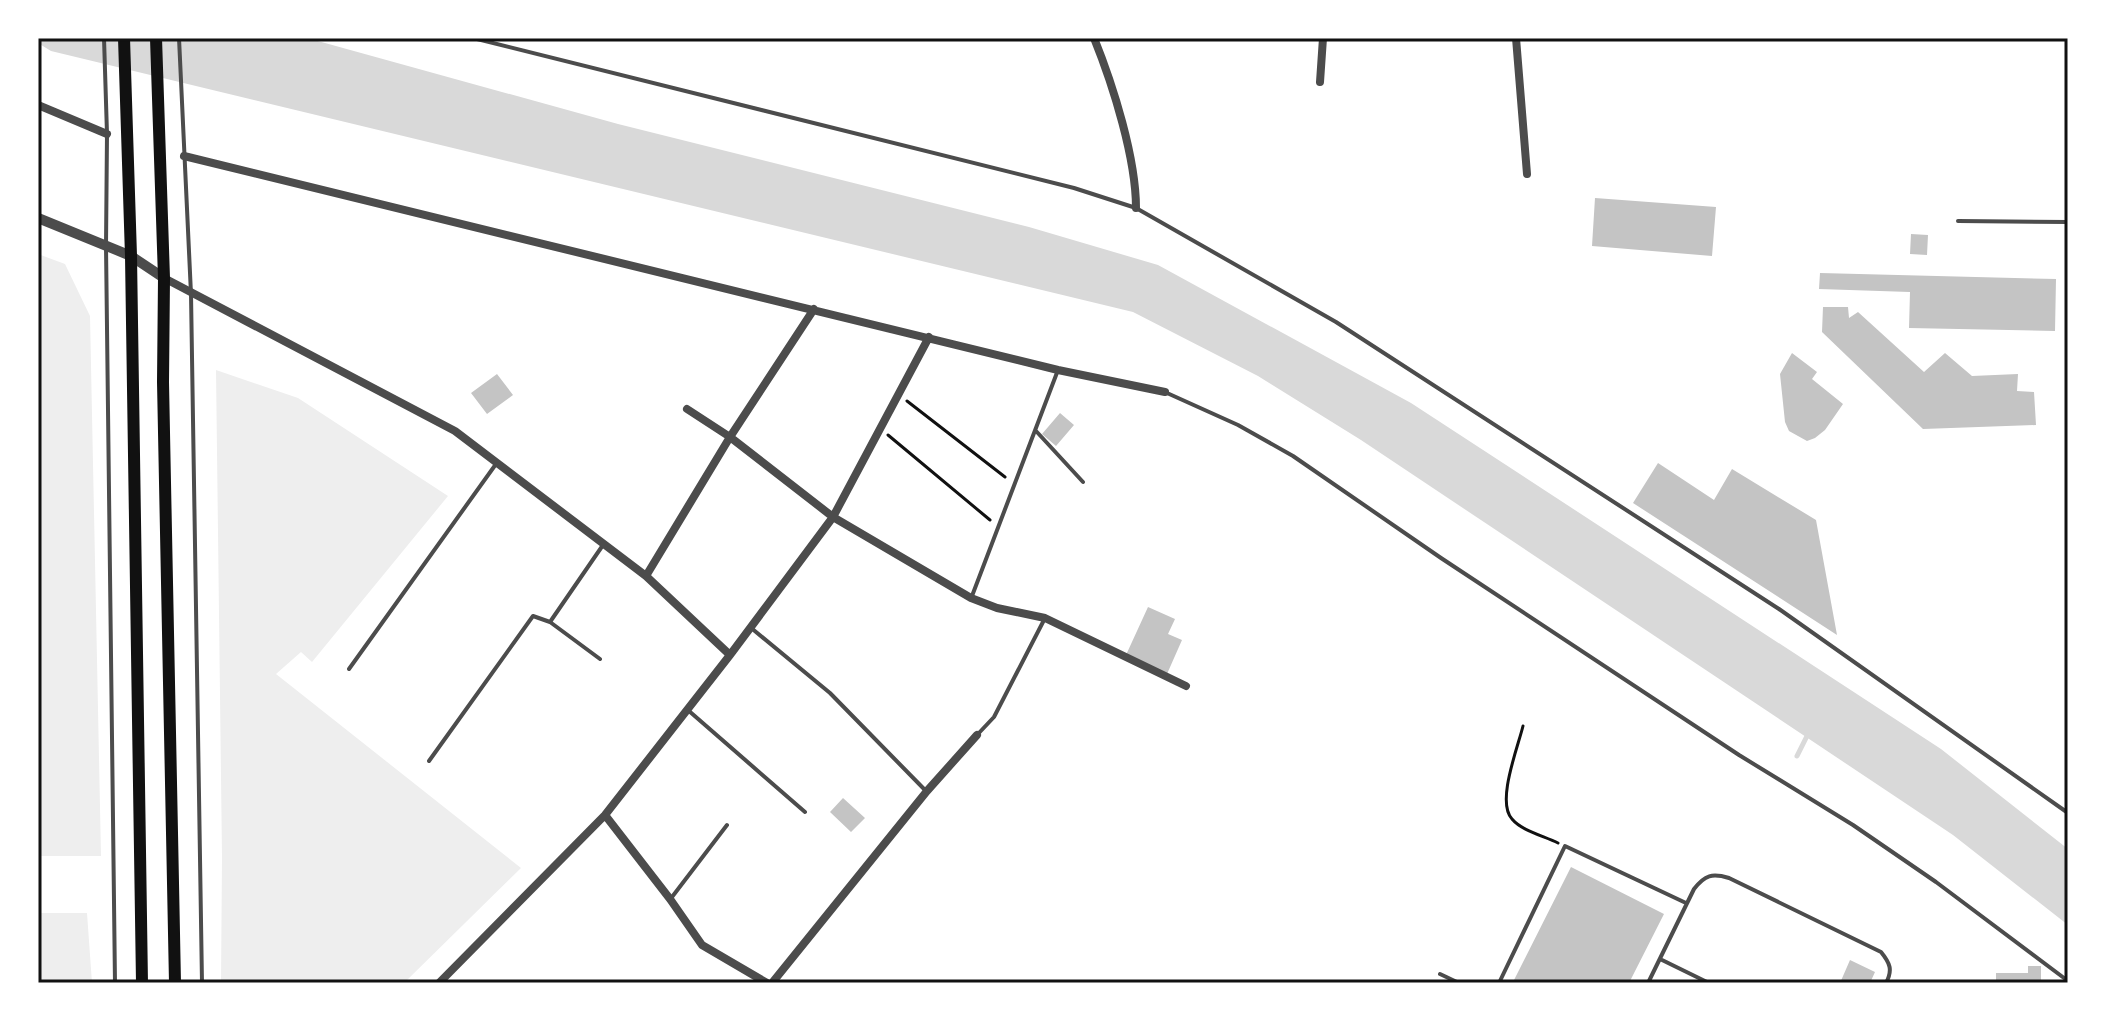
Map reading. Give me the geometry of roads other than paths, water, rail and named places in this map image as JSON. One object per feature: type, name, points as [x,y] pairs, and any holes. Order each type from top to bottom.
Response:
[{"type":"main road","points":[[124,38],[131,256],[142,983]]},
{"type":"main road","points":[[156,38],[164,278],[163,382],[175,983]]},
{"type":"street","points":[[1094,38],[1126,139],[1136,189],[1136,208]]},
{"type":"street","points":[[1320,82],[1323,38]]},
{"type":"street","points":[[1516,38],[1527,174]]},
{"type":"street","points":[[38,105],[107,134]]},
{"type":"street","points":[[184,156],[1058,370],[1165,392]]},
{"type":"street","points":[[38,218],[131,256],[191,294],[455,431],[646,576],[730,655]]},
{"type":"street","points":[[646,576],[730,437],[814,309]]},
{"type":"street","points":[[439,983],[605,815],[730,655],[833,517],[929,337]]},
{"type":"street","points":[[687,409],[730,437],[833,517],[971,598],[997,608],[1045,618],[1186,686]]},
{"type":"street","points":[[605,815],[702,945],[770,983],[927,791],[977,735]]},
{"type":"lane","points":[[104,38],[115,983]]},
{"type":"lane","points":[[179,38],[191,294],[202,983]]},
{"type":"lane","points":[[473,38],[1059,184],[1136,208],[1336,322],[1779,609],[2068,813]]},
{"type":"lane","points":[[1958,221],[2068,222]]},
{"type":"lane","points":[[971,598],[1058,370]]},
{"type":"lane","points":[[1165,392],[1238,425],[1293,456],[1739,755],[1853,825],[1936,882],[2068,981]]},
{"type":"lane","points":[[1035,431],[1083,482]]},
{"type":"lane","points":[[349,669],[498,462]]},
{"type":"lane","points":[[550,622],[605,543]]},
{"type":"lane","points":[[429,761],[533,616],[550,622],[600,659]]},
{"type":"lane","points":[[977,735],[994,717],[1045,618]]},
{"type":"lane","points":[[750,627],[830,693],[927,791]]},
{"type":"lane","points":[[687,710],[805,812]]},
{"type":"lane","points":[[670,899],[727,825]]},
{"type":"lane","points":[[1499,983],[1565,846],[1687,903]]},
{"type":"lane","points":[[1648,983],[1694,889],[1702,878],[1715,874],[1881,952],[1891,969],[1886,983]]},
{"type":"lane","points":[[1660,959],[1709,983]]},
{"type":"lane","points":[[1440,974],[1459,983]]},
{"type":"waterway","points":[[1797,756],[1809,732]]}]
